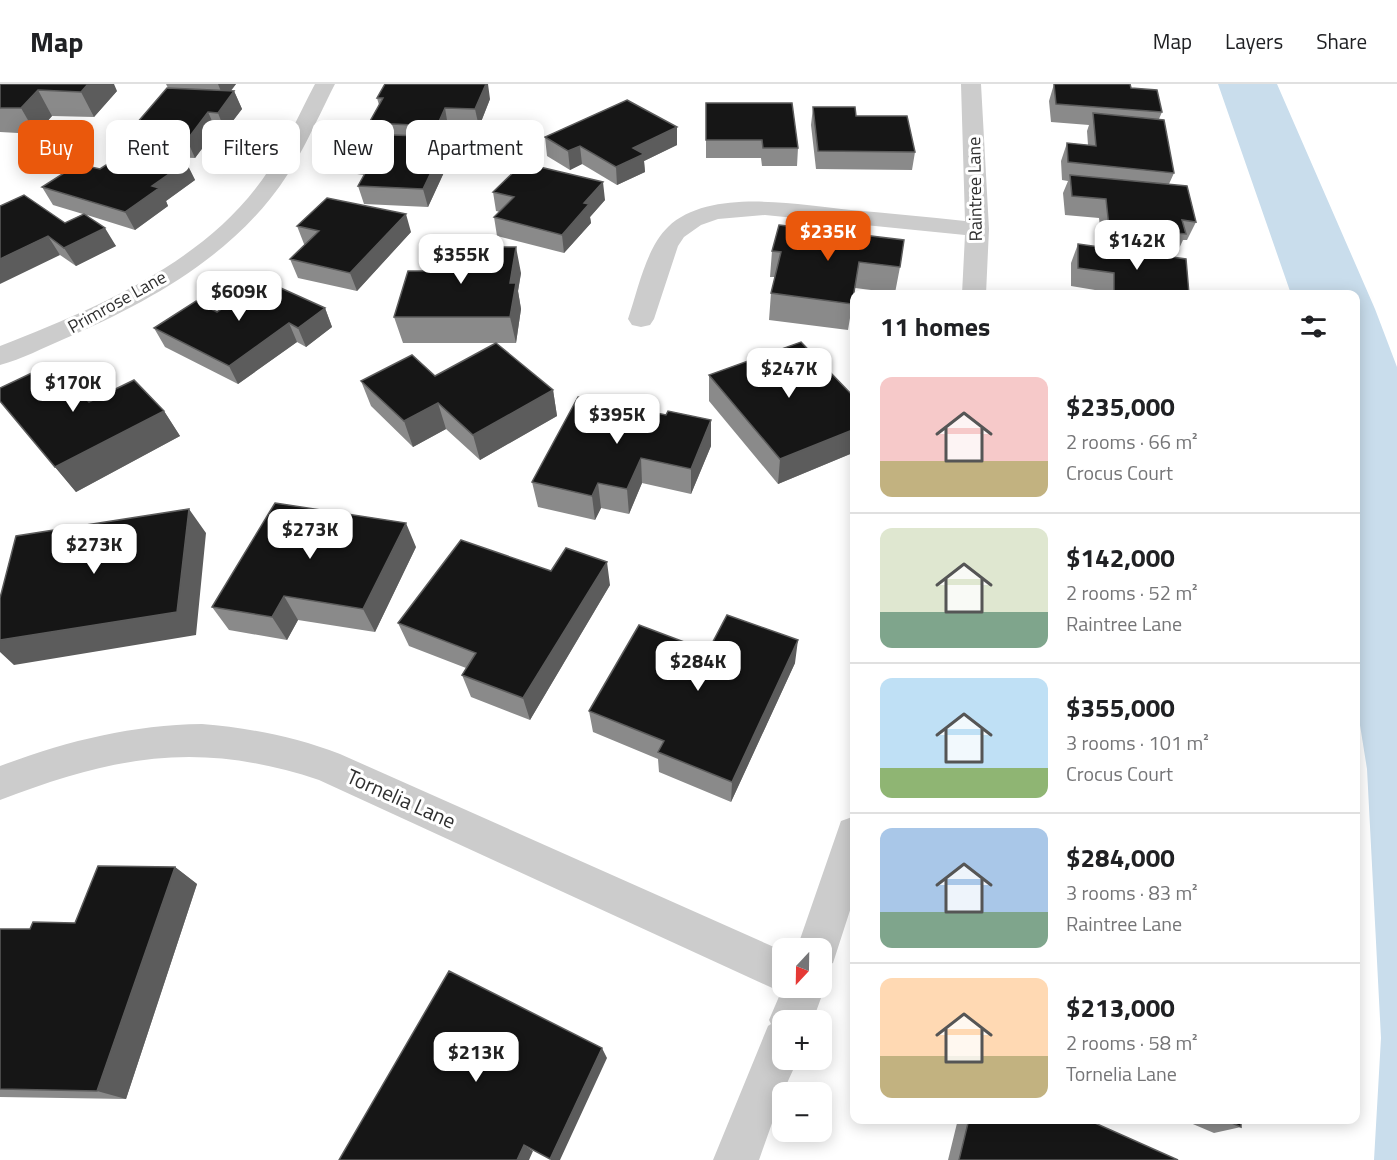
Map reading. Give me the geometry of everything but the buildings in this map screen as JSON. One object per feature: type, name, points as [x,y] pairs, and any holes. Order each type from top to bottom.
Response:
[{"type":"street","name":"Primrose Lane","points":[[0,356],[60,332],[129,298],[195,256],[234,225],[262,194],[282,165],[325,84]]},
{"type":"street","name":"Raintree Lane","points":[[971,84],[977,229],[974,290]]},
{"type":"street","points":[[641,319],[666,246],[676,232],[693,220],[714,212],[765,208],[977,229]]},
{"type":"street","name":"Tornelia Lane","points":[[0,783],[42,766],[130,744],[214,739],[254,743],[291,752],[327,766],[772,967]]},
{"type":"street","points":[[821,938],[850,849]]},
{"type":"street","points":[[736,1160],[772,1069]]},
{"type":"water","points":[[1218,84],[1277,84],[1375,309],[1397,367],[1397,1160],[1374,1160],[1381,1038],[1367,769],[1360,725],[1360,290],[1290,290]]}]
